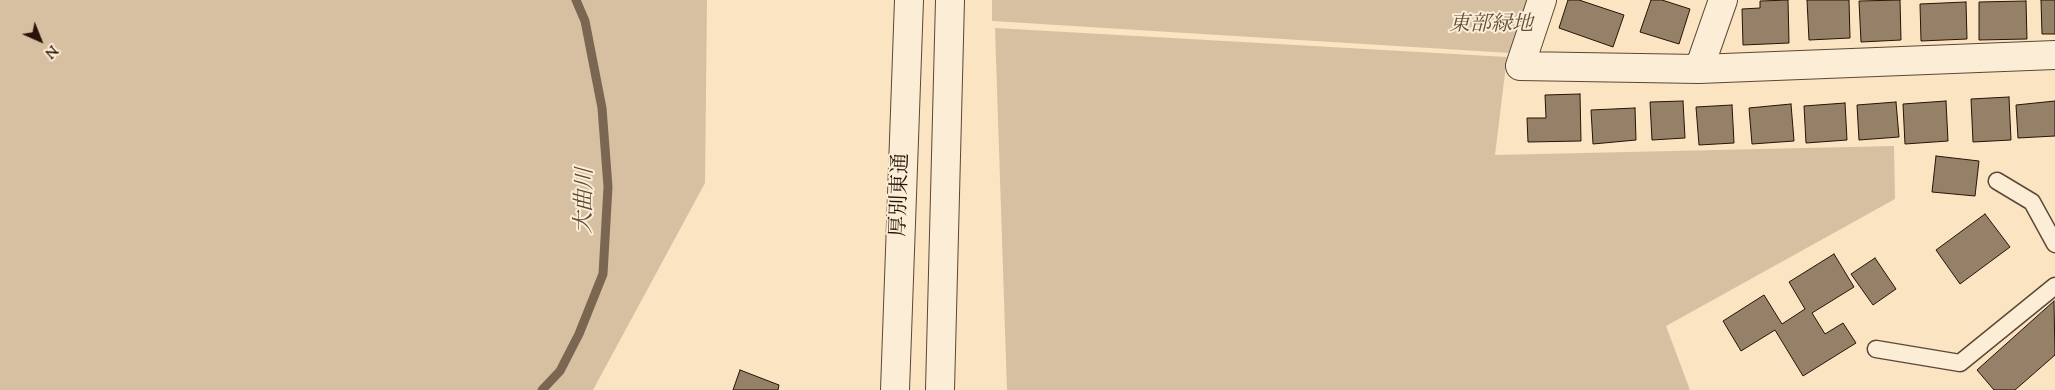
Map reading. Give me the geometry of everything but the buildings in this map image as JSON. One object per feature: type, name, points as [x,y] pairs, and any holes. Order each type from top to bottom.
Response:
[{"type":"street","name":"厚別東通","points":[[895,390],[909,0]]},
{"type":"street","name":"厚別東通","points":[[940,390],[950,0]]},
{"type":"street","points":[[1542,0],[1520,66],[1700,69],[2055,55]]},
{"type":"street","points":[[1700,69],[1723,0]]},
{"type":"lane","points":[[1997,181],[2032,202],[2055,244]]},
{"type":"lane","points":[[1876,349],[1960,363],[2055,286]]},
{"type":"green space","points":[[0,0],[707,0],[705,183],[593,390],[0,390]]},
{"type":"green space","name":"東部緑地","points":[[992,0],[1528,0],[1510,53],[992,21]]},
{"type":"green space","points":[[995,28],[1507,57],[1495,155],[1894,146],[1895,199],[1666,326],[1690,390],[1007,390]]},
{"type":"waterway","name":"大曲川","points":[[542,390],[560,371],[579,334],[603,274],[608,187],[602,108],[585,21],[576,0]]}]
